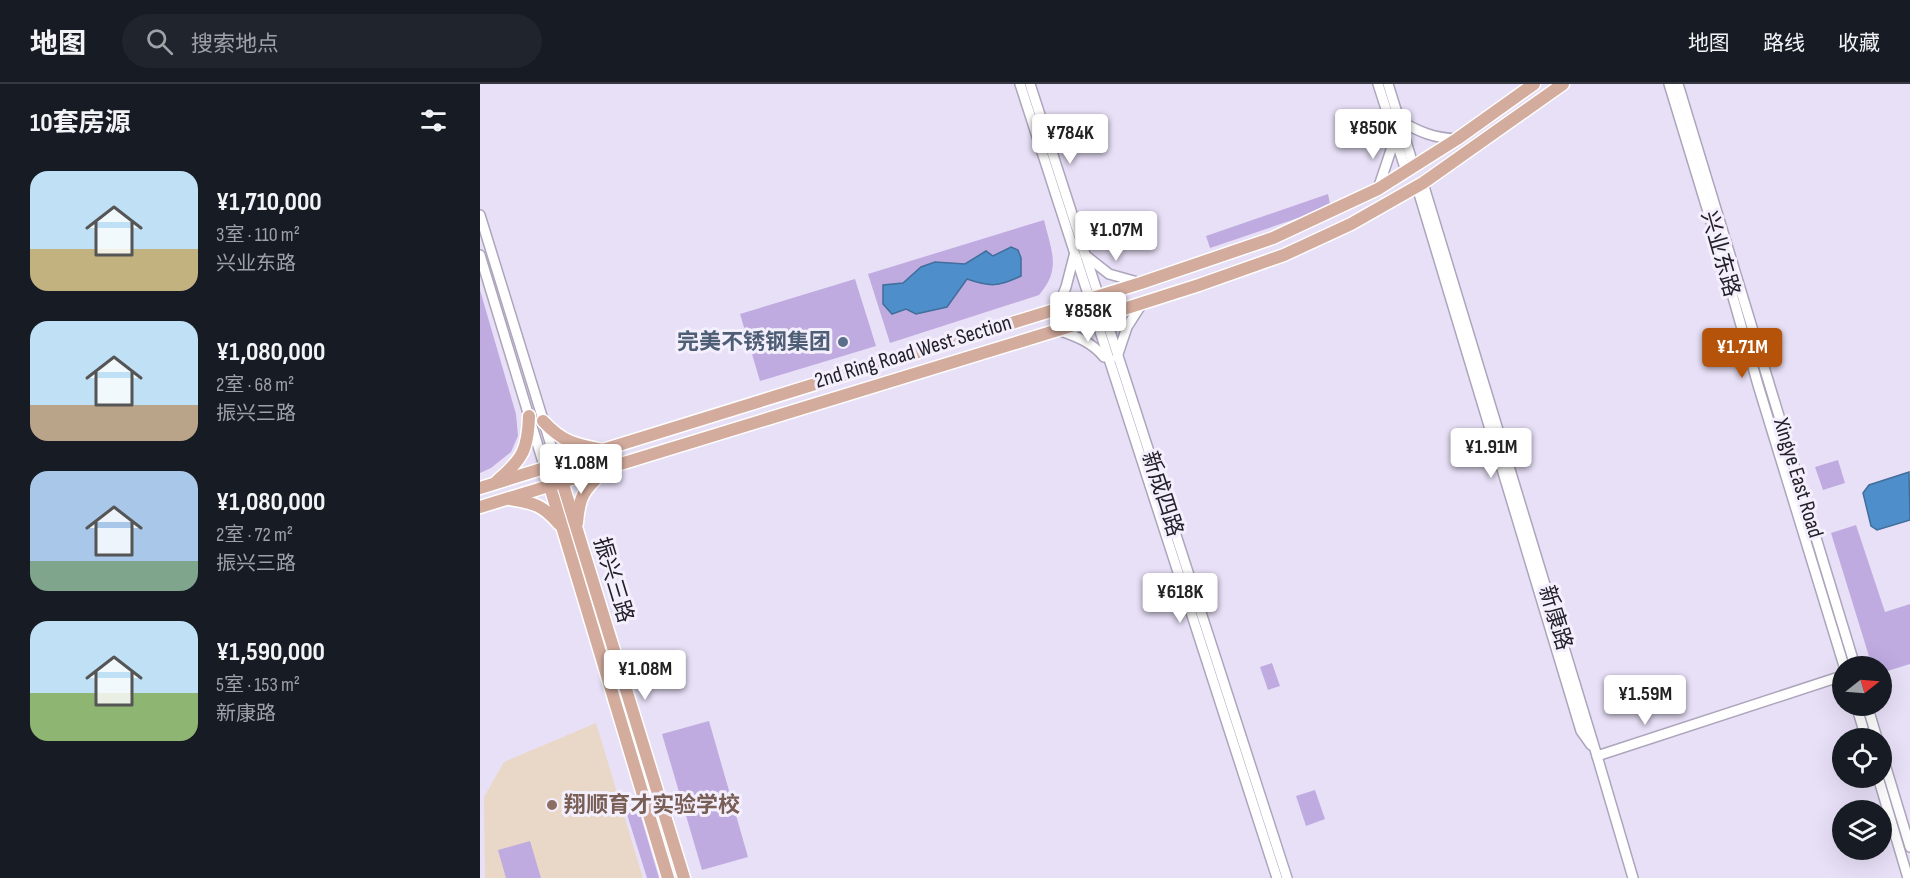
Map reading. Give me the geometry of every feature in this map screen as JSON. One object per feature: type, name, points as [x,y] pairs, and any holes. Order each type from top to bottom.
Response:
[{"type":"main road","name":"2nd Ring Road West Section","points":[[480,488],[1140,284],[1273,238],[1378,189],[1457,139],[1534,84]]},
{"type":"main road","name":"2nd Ring Road West Section","points":[[480,507],[1058,330],[1284,255],[1351,224],[1420,185],[1563,84]]},
{"type":"main road","points":[[493,484],[523,455],[527,445],[529,416]]},
{"type":"main road","points":[[543,422],[554,434],[567,442],[605,451]]},
{"type":"main road","name":"振兴三路","points":[[551,467],[577,533],[684,878]]},
{"type":"main road","points":[[577,533],[578,507],[582,492],[608,468]]},
{"type":"main road","name":"振兴三路","points":[[556,484],[562,528],[668,878]]},
{"type":"main road","points":[[508,498],[540,506],[551,514],[562,528]]},
{"type":"street","points":[[1020,84],[1079,254],[1109,274],[1140,284]]},
{"type":"street","points":[[1030,84],[1079,254],[1057,309]]},
{"type":"street","points":[[1378,84],[1395,138],[1410,169]]},
{"type":"street","points":[[1388,84],[1400,121],[1410,169]]},
{"type":"street","name":"兴业东路","points":[[1669,84],[1841,656]]},
{"type":"street","name":"Xingye East Road","points":[[1678,84],[1852,656]]},
{"type":"street","points":[[1400,121],[1421,133],[1457,139]]},
{"type":"street","points":[[1378,189],[1395,138]]},
{"type":"street","name":"新康路","points":[[1420,185],[1581,731],[1597,756],[1633,878]]},
{"type":"street","points":[[480,215],[543,422],[551,467]]},
{"type":"street","name":"新成四路","points":[[1079,254],[1277,878]]},
{"type":"street","points":[[480,255],[529,416],[551,467]]},
{"type":"street","points":[[1058,330],[1084,340],[1113,359],[1127,327],[1144,301]]},
{"type":"street","name":"新成四路","points":[[1113,359],[1287,878]]},
{"type":"street","points":[[1597,756],[1832,679]]},
{"type":"street","points":[[1892,787],[1910,847]]},
{"type":"street","points":[[1881,788],[1908,878]]},
{"type":"shaded area","points":[[1328,194],[1330,204],[1310,214],[1210,248],[1206,236]]},
{"type":"shaded area","points":[[1044,220],[1052,250],[1053,268],[1046,286],[1039,295],[890,343],[868,274]]},
{"type":"shaded area","points":[[855,279],[876,346],[760,381],[740,314]]},
{"type":"shaded area","points":[[480,290],[516,414],[518,436],[511,452],[491,468],[480,473]]},
{"type":"shaded area","points":[[1838,460],[1845,483],[1823,490],[1815,467]]},
{"type":"shaded area","points":[[1856,525],[1885,612],[1910,604],[1910,664],[1892,670],[1892,656],[1869,656],[1831,533]]},
{"type":"shaded area","points":[[1272,663],[1280,686],[1268,690],[1260,667]]},
{"type":"shaded area","points":[[709,721],[748,857],[702,870],[662,734]]},
{"type":"shaded area","name":"翔顺育才实验学校","points":[[596,723],[643,878],[485,878],[484,797],[504,762]]},
{"type":"shaded area","points":[[1315,790],[1325,819],[1306,826],[1296,796]]},
{"type":"shaded area","points":[[638,807],[659,878],[647,878],[626,811]]},
{"type":"shaded area","points":[[530,841],[541,878],[506,878],[498,850]]},
{"type":"water","points":[[1011,247],[1018,250],[1021,258],[1021,276],[1013,280],[994,285],[967,279],[947,307],[916,314],[906,309],[892,314],[883,304],[883,285],[903,283],[921,267],[935,262],[965,264],[986,251],[993,256]]},
{"type":"water","points":[[1909,472],[1910,520],[1877,530],[1871,526],[1863,493],[1869,485]]},
{"type":"place","name":"完美不锈钢集团","points":[[843,342]]},
{"type":"place","name":"翔顺育才实验学校","points":[[552,805]]}]
